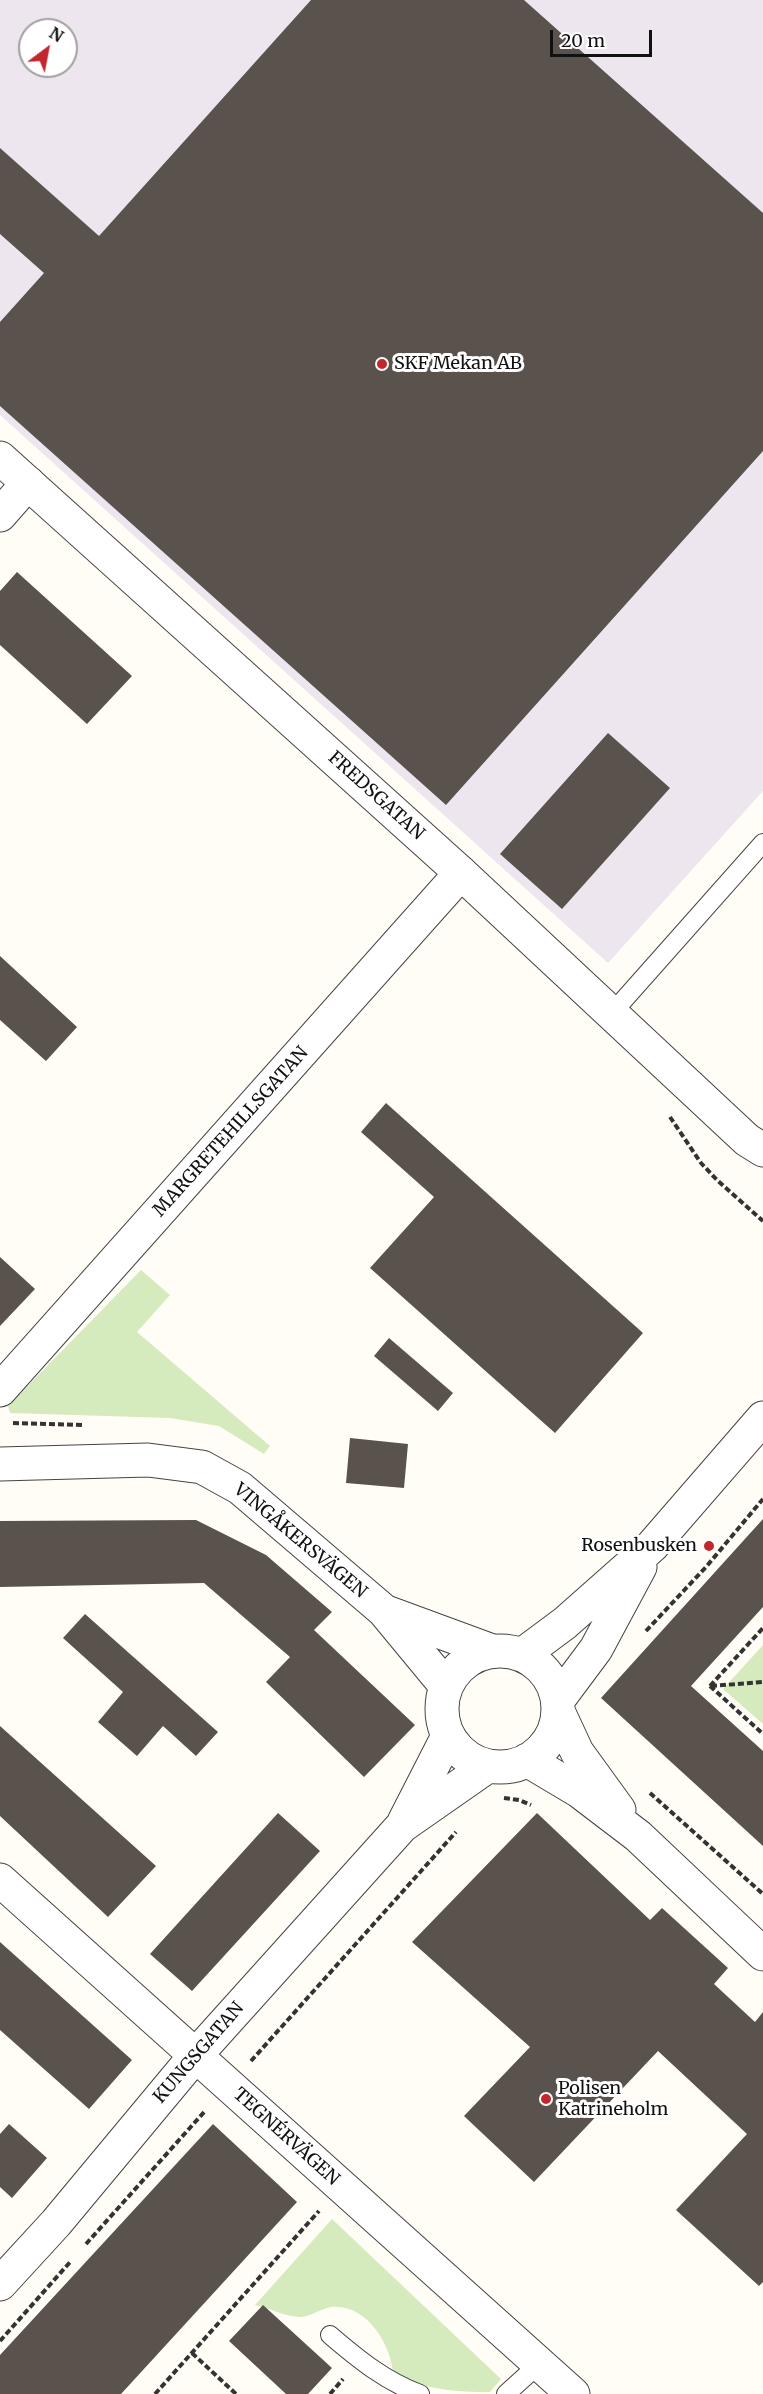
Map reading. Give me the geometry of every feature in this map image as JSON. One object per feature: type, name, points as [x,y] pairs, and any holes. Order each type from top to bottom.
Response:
[{"type":"street","name":"FREDSGATAN","points":[[0,458],[461,873],[613,1012],[758,1151]]},
{"type":"street","points":[[0,515],[28,483]]},
{"type":"street","name":"MARGRETEHILLSGATAN","points":[[0,1390],[461,873]]},
{"type":"street","points":[[652,1546],[596,1649],[558,1706],[554,1731],[541,1750],[527,1760],[508,1767],[488,1766],[464,1754],[448,1736],[442,1716],[446,1686],[454,1673],[473,1657],[507,1653],[565,1623],[652,1546],[763,1418]]},
{"type":"street","name":"VINGÅKERSVÄGEN","points":[[0,1464],[148,1460],[202,1467],[240,1488],[384,1611],[446,1686]]},
{"type":"street","name":"VINGÅKERSVÄGEN","points":[[384,1611],[507,1653]]},
{"type":"street","points":[[507,1653],[543,1668],[552,1682],[558,1706],[577,1752],[638,1836]]},
{"type":"street","name":"KUNGSGATAN","points":[[402,1826],[448,1736]]},
{"type":"street","points":[[527,1760],[579,1791],[638,1836],[763,1953]]},
{"type":"street","name":"KUNGSGATAN","points":[[0,2284],[56,2223],[195,2056],[402,1826],[488,1766]]},
{"type":"street","name":"TEGNÉRVÄGEN","points":[[0,1880],[573,2394]]},
{"type":"lane","points":[[613,1012],[763,843]]},
{"type":"lane","points":[[330,2335],[368,2368],[420,2394]]},
{"type":"lane","points":[[506,2394],[539,2364]]},
{"type":"path","points":[[640,1639],[706,1567],[763,1499]]},
{"type":"path","points":[[710,1686],[763,1628]]},
{"type":"path","points":[[710,1686],[763,1682]]},
{"type":"path","points":[[710,1686],[763,1734]]},
{"type":"path","points":[[650,1792],[763,1894]]},
{"type":"path","points":[[498,1798],[519,1800],[541,1809]]},
{"type":"path","points":[[0,2341],[462,1826]]},
{"type":"path","points":[[155,2394],[342,2187]]},
{"type":"path","points":[[192,2353],[236,2394]]},
{"type":"shaded area","name":"SKF Mekan AB","points":[[0,0],[763,0],[763,791],[608,963],[0,415]]},
{"type":"green space","points":[[141,1270],[170,1295],[137,1332],[270,1446],[264,1454],[219,1426],[170,1418],[10,1413],[8,1406]]},
{"type":"green space","points":[[763,1645],[763,1724],[723,1689]]},
{"type":"green space","points":[[332,2219],[501,2379],[490,2392],[427,2386],[393,2372],[391,2360],[381,2337],[365,2318],[355,2311],[343,2307],[331,2307],[300,2317],[289,2316],[255,2305]]},
{"type":"building","name":"SKF Mekan AB","points":[[311,0],[524,0],[763,213],[763,451],[446,805],[0,406],[0,322],[44,273],[0,234],[0,148],[99,236]]},
{"type":"building","points":[[17,572],[132,676],[87,724],[0,645],[0,591]]},
{"type":"building","points":[[608,733],[670,788],[562,909],[500,854]]},
{"type":"building","points":[[0,956],[77,1027],[46,1061],[0,1020]]},
{"type":"building","points":[[386,1103],[643,1333],[555,1433],[370,1268],[434,1197],[361,1132]]},
{"type":"building","points":[[0,1257],[35,1289],[0,1326]]},
{"type":"building","points":[[389,1338],[453,1393],[438,1411],[374,1356]]},
{"type":"building","points":[[350,1438],[408,1444],[404,1488],[346,1483]]},
{"type":"building","points":[[763,1519],[763,1607],[691,1686],[763,1751],[763,1846],[601,1698]]},
{"type":"building","points":[[196,1520],[266,1555],[332,1612],[314,1630],[415,1725],[364,1777],[266,1682],[290,1657],[204,1583],[0,1587],[0,1521]]},
{"type":"building","points":[[85,1614],[218,1732],[196,1756],[163,1726],[137,1756],[98,1722],[123,1692],[63,1638]]},
{"type":"building","points":[[0,1726],[156,1866],[108,1917],[0,1816]]},
{"type":"building","points":[[278,1813],[320,1851],[192,1991],[150,1954]]},
{"type":"building","name":"Polisen Katrineholm","points":[[537,1813],[650,1920],[662,1908],[728,1968],[714,1984],[755,2022],[763,2012],[763,2282],[759,2286],[676,2210],[747,2134],[658,2051],[534,2182],[464,2116],[530,2047],[412,1942]]},
{"type":"building","points":[[0,1942],[132,2060],[89,2109],[0,2030]]},
{"type":"building","points":[[9,2124],[47,2158],[12,2198],[0,2187],[0,2134]]},
{"type":"building","points":[[213,2124],[297,2202],[121,2394],[0,2394],[0,2355]]},
{"type":"building","points":[[263,2305],[332,2368],[308,2394],[286,2394],[229,2341]]},
{"type":"place","name":"SKF Mekan AB","points":[[382,364]]},
{"type":"place","name":"Rosenbusken","points":[[709,1546]]},
{"type":"place","name":"Polisen Katrineholm","points":[[546,2099]]}]
